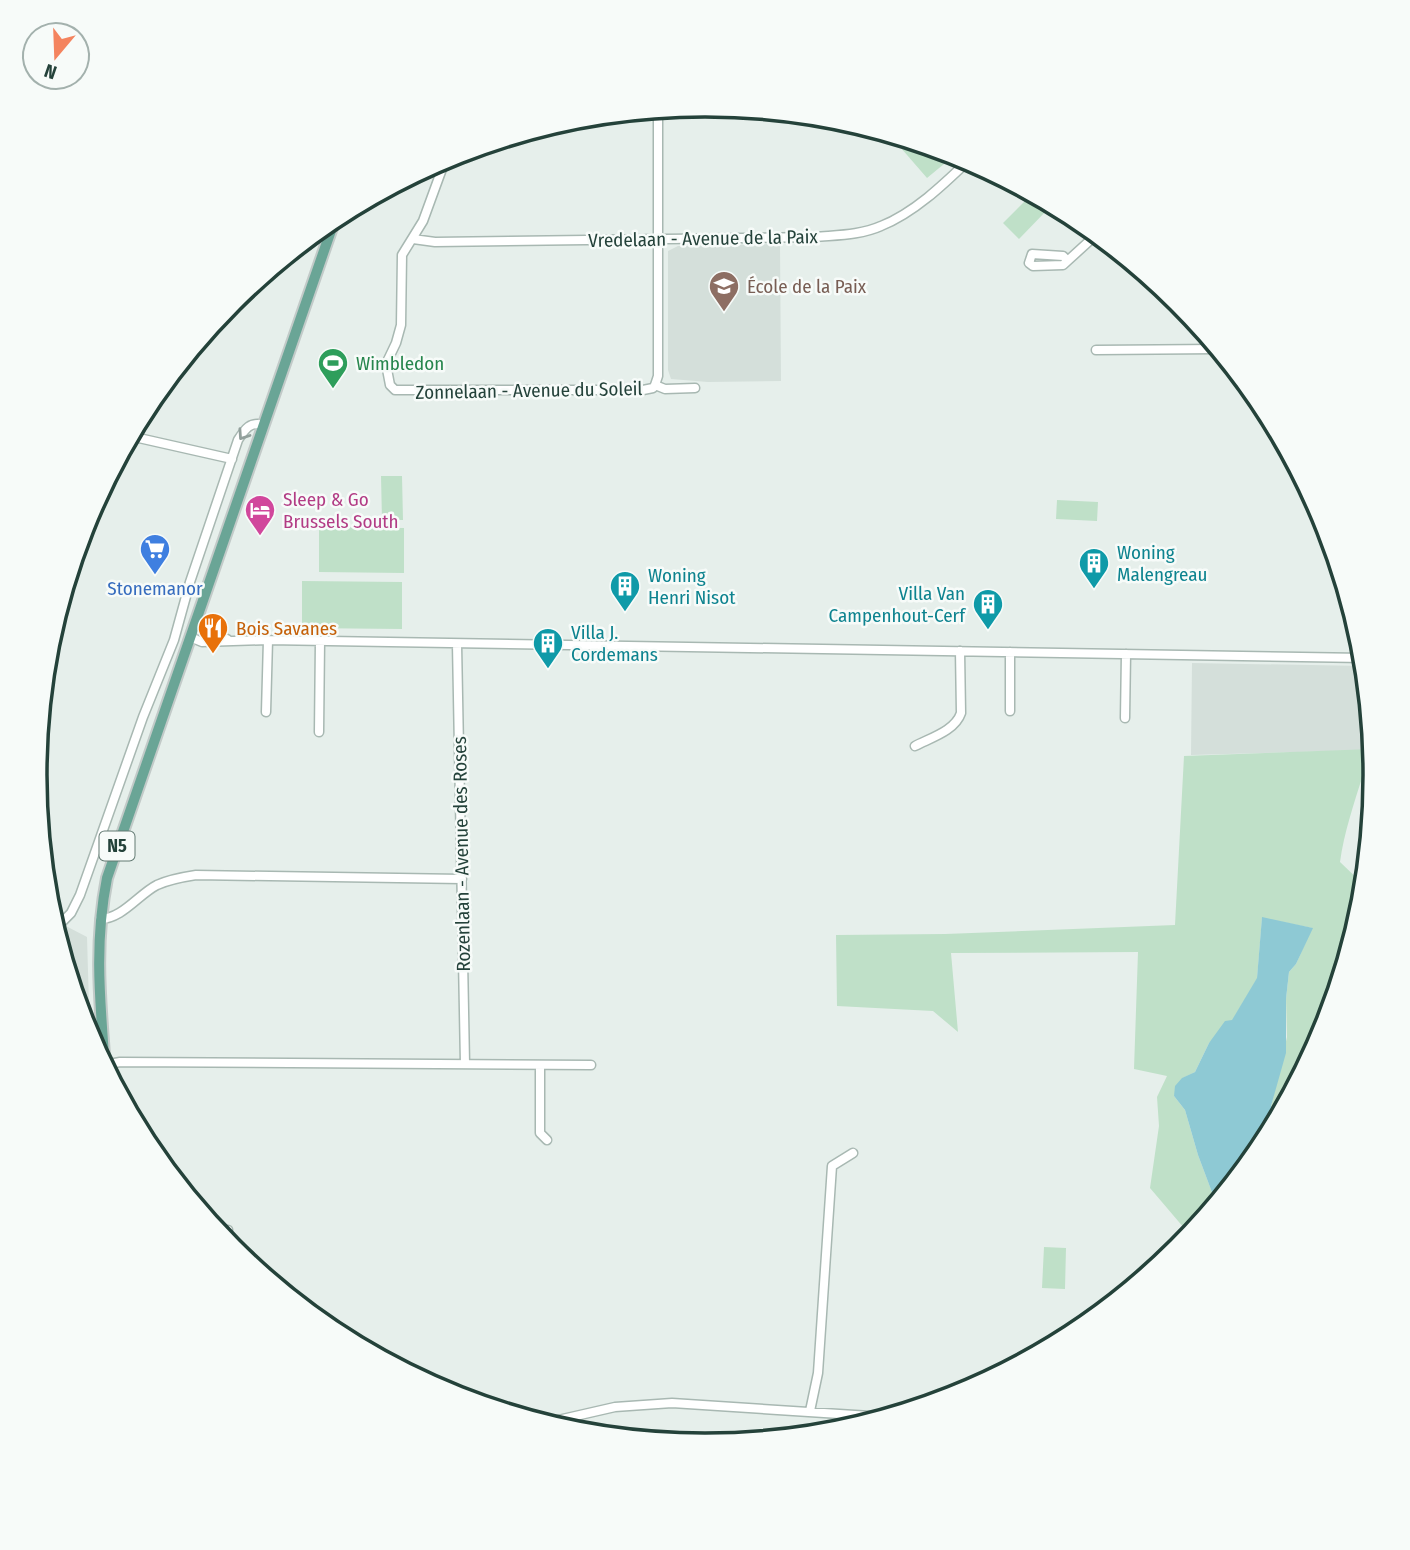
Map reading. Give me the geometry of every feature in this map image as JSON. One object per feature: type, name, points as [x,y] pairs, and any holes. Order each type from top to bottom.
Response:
[{"type":"main road","name":"N5","points":[[104,1041],[98,947],[107,878],[329,236]]},
{"type":"street","points":[[655,385],[658,376],[658,119]]},
{"type":"street","name":"Vredelaan - Avenue de la Paix","points":[[413,239],[435,242],[816,237],[857,233],[882,226],[920,203],[960,168]]},
{"type":"street","points":[[413,239],[423,221],[441,173]]},
{"type":"street","name":"Zonnelaan - Avenue du Soleil","points":[[413,239],[402,255],[401,325],[386,364],[390,385],[395,390],[643,390],[655,385],[665,389],[695,388]]},
{"type":"street","points":[[1067,260],[1089,241]]},
{"type":"street","points":[[1096,350],[1206,349]]},
{"type":"street","points":[[64,920],[71,913],[80,895],[143,716],[174,640],[190,582],[238,440],[244,430],[256,423],[264,425]]},
{"type":"street","points":[[140,438],[232,459]]},
{"type":"street","points":[[192,633],[227,639],[457,644],[1351,655]]},
{"type":"street","points":[[267,712],[268,640]]},
{"type":"street","points":[[318,732],[320,640]]},
{"type":"street","name":"Rozenlaan - Avenue des Roses","points":[[457,644],[465,1064]]},
{"type":"street","points":[[915,746],[958,721],[961,713],[960,651]]},
{"type":"street","points":[[1010,652],[1010,711]]},
{"type":"street","points":[[1125,718],[1126,654]]},
{"type":"street","points":[[100,919],[112,917],[156,885],[196,875],[462,879]]},
{"type":"street","points":[[114,1064],[591,1065]]},
{"type":"street","points":[[540,1065],[540,1133],[547,1140]]},
{"type":"street","points":[[810,1410],[818,1373],[832,1166],[853,1153]]},
{"type":"street","points":[[566,1417],[647,1404],[857,1414]]},
{"type":"shaded area","name":"École de la Paix","points":[[780,244],[781,381],[708,382],[671,379],[668,370],[668,251],[678,246]]},
{"type":"shaded area","points":[[1192,663],[1353,666],[1362,750],[1191,755]]},
{"type":"shaded area","points":[[65,926],[87,937],[89,1005]]},
{"type":"green space","points":[[900,147],[942,161],[944,164],[927,178]]},
{"type":"green space","points":[[1025,201],[1045,212],[1019,239],[1003,223]]},
{"type":"green space","points":[[381,476],[402,476],[403,520],[382,520]]},
{"type":"green space","points":[[1057,500],[1098,502],[1097,521],[1056,519]]},
{"type":"green space","points":[[319,527],[404,528],[404,573],[319,572]]},
{"type":"green space","points":[[302,581],[402,582],[402,629],[302,628]]},
{"type":"green space","points":[[1362,749],[1363,775],[1340,862],[1355,876],[1340,945],[1313,1027],[1275,1104],[1272,1109],[1287,1037],[1286,999],[1289,972],[1296,964],[1312,928],[1262,918],[1257,979],[1232,1021],[1209,1043],[1195,1072],[1183,1078],[1174,1096],[1185,1110],[1212,1193],[1183,1227],[1150,1188],[1159,1126],[1157,1097],[1167,1076],[1134,1069],[1138,952],[951,953],[958,1032],[933,1011],[837,1006],[836,935],[945,934],[1175,925],[1184,756]]},
{"type":"green space","points":[[1044,1247],[1066,1248],[1065,1289],[1042,1288]]},
{"type":"water","points":[[1262,917],[1313,928],[1296,964],[1289,972],[1286,1053],[1272,1109],[1212,1193],[1185,1110],[1174,1096],[1175,1086],[1182,1078],[1195,1072],[1209,1043],[1225,1021],[1232,1020],[1257,978]]},
{"type":"place","name":"École de la Paix","points":[[724,313]]},
{"type":"place","name":"Wimbledon","points":[[333,390]]},
{"type":"place","name":"Sleep & Go Brussels South","points":[[260,537]]},
{"type":"place","name":"Stonemanor","points":[[155,576]]},
{"type":"place","name":"Woning Malengreau","points":[[1094,590]]},
{"type":"place","name":"Woning Henri Nisot","points":[[625,613]]},
{"type":"place","name":"Villa Van Campenhout-Cerf","points":[[988,631]]},
{"type":"place","name":"Bois Savanes","points":[[213,655]]},
{"type":"place","name":"Villa J. Cordemans","points":[[548,670]]}]
